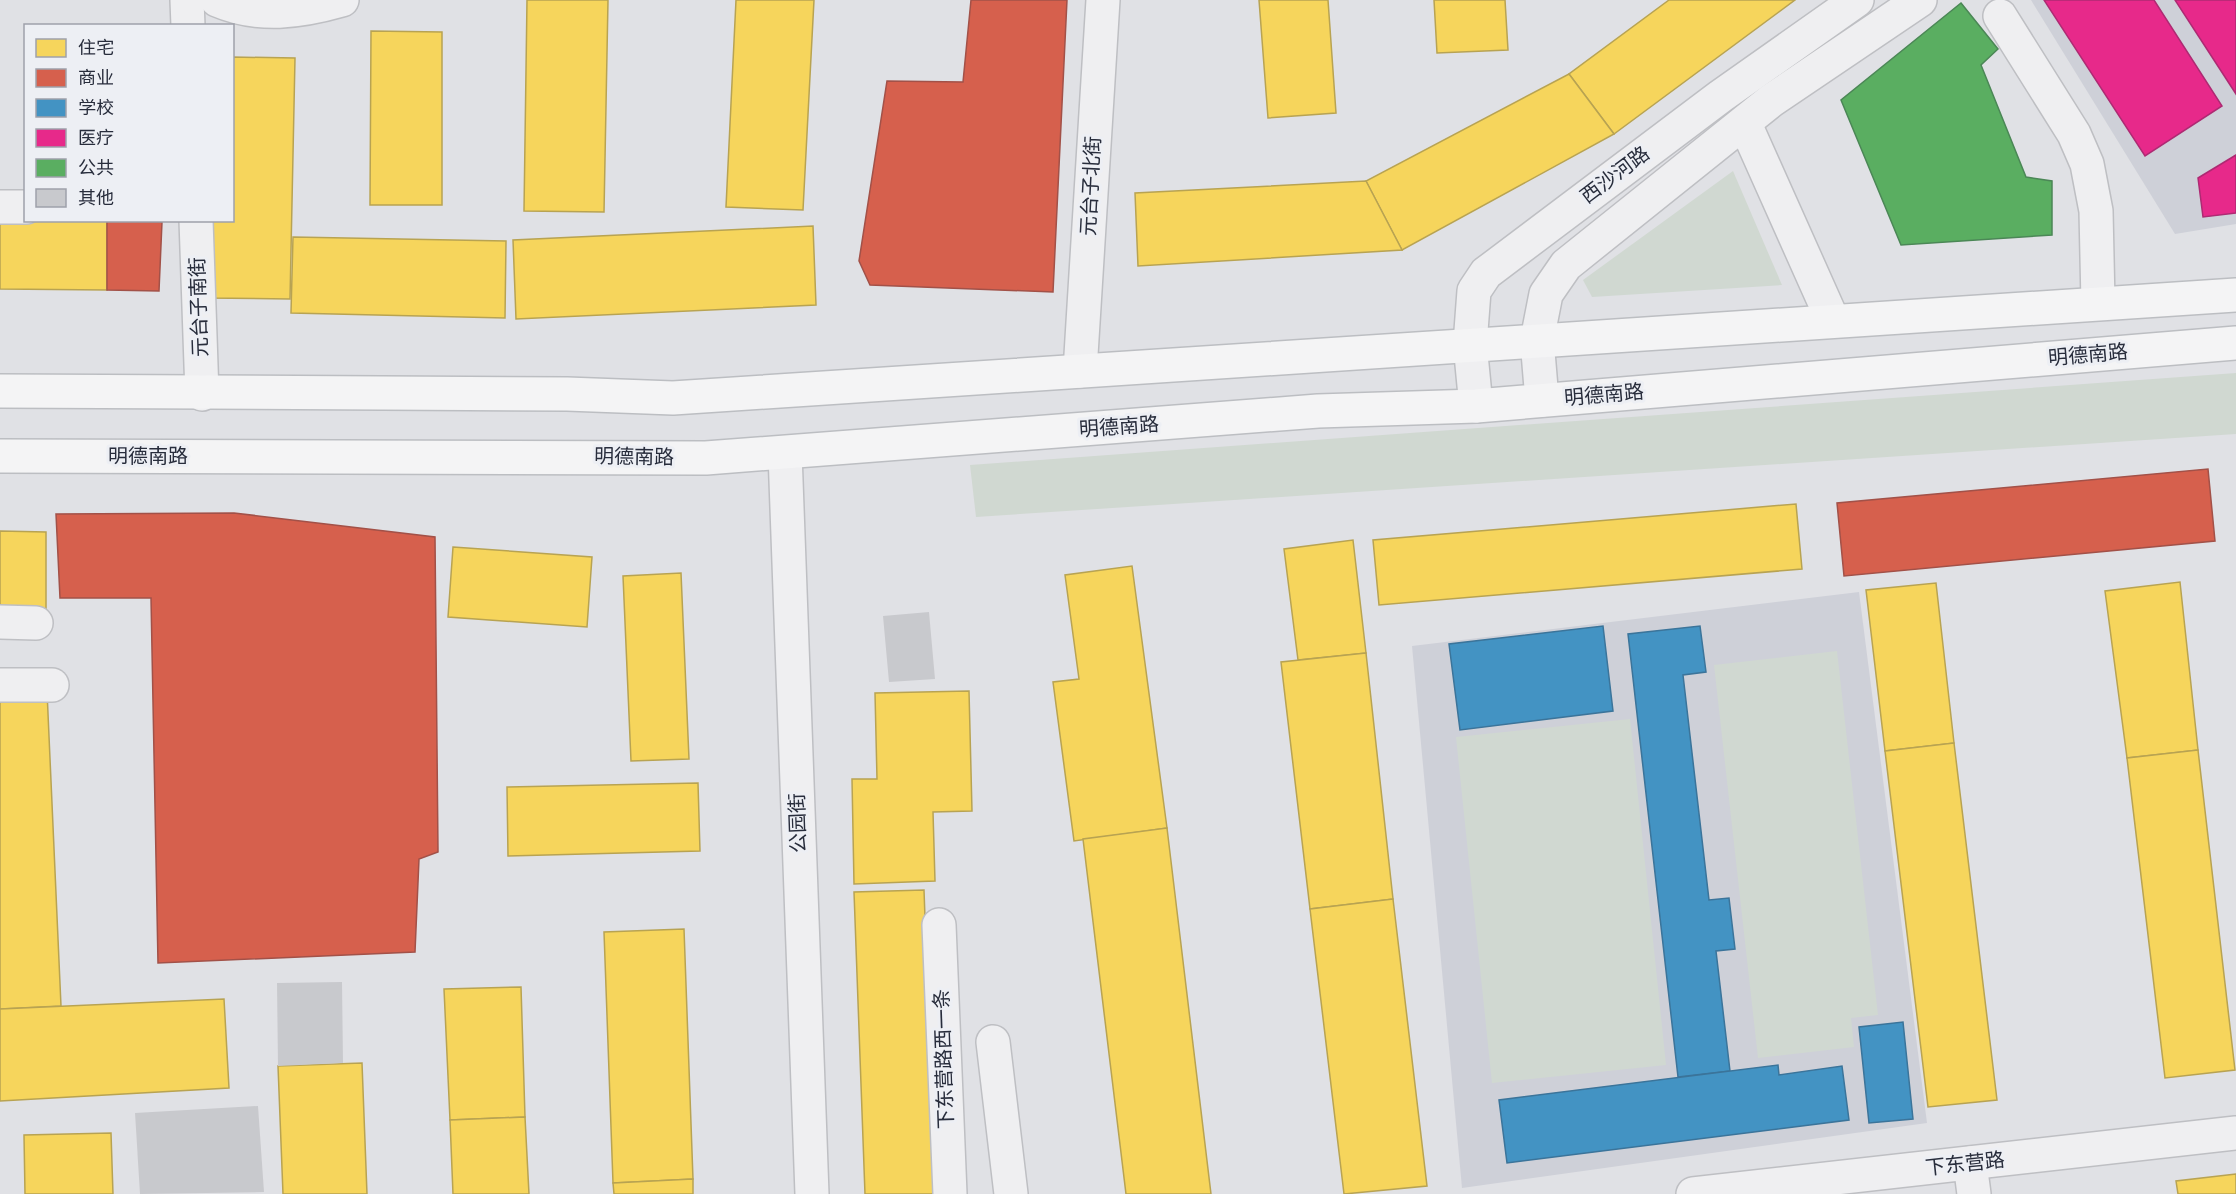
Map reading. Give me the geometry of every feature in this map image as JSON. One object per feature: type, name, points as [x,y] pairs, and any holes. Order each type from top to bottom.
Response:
[{"type":"main road","points":[[0,392],[567,394],[673,398],[2236,295]]},
{"type":"main road","name":"明德南路","points":[[0,456],[706,458],[1318,411],[1476,406],[2236,343]]},
{"type":"street","points":[[187,0],[188,24]]},
{"type":"street","points":[[217,0],[246,9],[275,13],[342,0]]},
{"type":"street","name":"元台子北街","points":[[1080,371],[1103,0]]},
{"type":"street","name":"西沙河路","points":[[1476,406],[1470,344],[1474,291],[1486,273],[1721,96],[1857,0]]},
{"type":"street","name":"西沙河路","points":[[1542,400],[1537,340],[1546,294],[1566,265],[1773,100],[1920,0]]},
{"type":"street","points":[[2000,16],[2074,134],[2088,164],[2096,211],[2098,303]]},
{"type":"street","points":[[1745,124],[1833,321]]},
{"type":"street","points":[[0,207],[24,207]]},
{"type":"street","name":"元台子南街","points":[[196,222],[202,394]]},
{"type":"street","name":"公园街","points":[[784,453],[812,1194]]},
{"type":"street","points":[[0,622],[36,623]]},
{"type":"street","points":[[0,685],[52,685]]},
{"type":"street","name":"下东营路西一条","points":[[939,925],[950,1194]]},
{"type":"street","points":[[993,1042],[1011,1194]]},
{"type":"street","name":"下东营路","points":[[1693,1194],[1972,1179],[2236,1133]]},
{"type":"shaded area","points":[[2031,0],[2236,0],[2236,224],[2175,234]]},
{"type":"shaded area","points":[[1733,171],[1782,285],[1592,297],[1583,280]]},
{"type":"shaded area","points":[[2236,373],[2236,434],[976,517],[970,465]]},
{"type":"shaded area","points":[[1859,592],[1927,1123],[1462,1188],[1412,646]]},
{"type":"shaded area","points":[[1837,651],[1878,1015],[1851,1018],[1854,1047],[1758,1058],[1714,665]]},
{"type":"shaded area","points":[[1630,719],[1666,1065],[1492,1083],[1456,737]]},
{"type":"building: 住宅","points":[[527,0],[608,0],[604,212],[524,211]]},
{"type":"building: 住宅","points":[[736,0],[814,0],[803,210],[726,207]]},
{"type":"building: 住宅","points":[[1259,0],[1328,0],[1336,113],[1268,118]]},
{"type":"building: 住宅","points":[[1434,0],[1505,0],[1508,50],[1437,53]]},
{"type":"building: 住宅","points":[[1669,0],[1795,0],[1614,134],[1569,74]]},
{"type":"building: 住宅","points":[[371,31],[442,32],[442,205],[370,205]]},
{"type":"building: 住宅","points":[[234,57],[295,58],[290,299],[206,298],[207,222],[234,222]]},
{"type":"building: 住宅","points":[[1569,74],[1614,134],[1402,250],[1366,181]]},
{"type":"building: 住宅","points":[[1366,181],[1402,250],[1138,266],[1135,193]]},
{"type":"building: 住宅","points":[[0,220],[107,222],[107,290],[0,289]]},
{"type":"building: 住宅","points":[[813,226],[816,305],[516,319],[513,240]]},
{"type":"building: 住宅","points":[[293,237],[506,241],[505,318],[291,313]]},
{"type":"building: 住宅","points":[[1796,504],[1802,569],[1379,605],[1373,540]]},
{"type":"building: 住宅","points":[[0,531],[46,532],[46,614],[0,614]]},
{"type":"building: 住宅","points":[[1353,540],[1366,653],[1298,660],[1284,549]]},
{"type":"building: 住宅","points":[[453,547],[592,557],[587,627],[448,617]]},
{"type":"building: 住宅","points":[[1132,566],[1167,828],[1074,841],[1053,682],[1079,679],[1065,575]]},
{"type":"building: 住宅","points":[[681,573],[689,759],[631,761],[623,576]]},
{"type":"building: 住宅","points":[[2180,582],[2198,750],[2127,758],[2105,591]]},
{"type":"building: 住宅","points":[[1936,583],[1954,743],[1885,751],[1866,590]]},
{"type":"building: 住宅","points":[[1366,653],[1393,899],[1310,909],[1281,662]]},
{"type":"building: 住宅","points":[[47,691],[61,1006],[0,1009],[0,693]]},
{"type":"building: 住宅","points":[[969,691],[972,811],[933,812],[935,881],[854,884],[852,779],[877,779],[875,693]]},
{"type":"building: 住宅","points":[[1954,743],[1997,1100],[1928,1107],[1885,751]]},
{"type":"building: 住宅","points":[[2198,750],[2235,1070],[2165,1078],[2127,758]]},
{"type":"building: 住宅","points":[[698,783],[700,851],[508,856],[507,787]]},
{"type":"building: 住宅","points":[[1167,828],[1211,1194],[1126,1194],[1083,839]]},
{"type":"building: 住宅","points":[[924,890],[935,1194],[865,1194],[854,892]]},
{"type":"building: 住宅","points":[[1393,899],[1427,1186],[1344,1194],[1310,909]]},
{"type":"building: 住宅","points":[[684,929],[693,1179],[613,1183],[604,932]]},
{"type":"building: 住宅","points":[[521,987],[525,1117],[450,1120],[444,989]]},
{"type":"building: 住宅","points":[[224,999],[229,1088],[0,1101],[0,1009]]},
{"type":"building: 住宅","points":[[362,1063],[367,1194],[283,1194],[278,1066]]},
{"type":"building: 住宅","points":[[525,1117],[529,1194],[453,1194],[450,1120]]},
{"type":"building: 住宅","points":[[111,1133],[113,1194],[25,1194],[24,1135]]},
{"type":"building: 住宅","points":[[2236,1174],[2236,1194],[2178,1194],[2176,1181]]},
{"type":"building: 住宅","points":[[693,1179],[693,1194],[614,1194],[613,1183]]},
{"type":"building: 商业","points":[[971,0],[1067,0],[1053,292],[870,285],[859,261],[887,81],[963,82]]},
{"type":"building: 商业","points":[[107,222],[162,222],[159,291],[107,290]]},
{"type":"building: 商业","points":[[2208,469],[2215,541],[1844,576],[1837,503]]},
{"type":"building: 商业","points":[[234,513],[435,537],[438,852],[419,859],[415,952],[158,963],[151,598],[60,598],[56,514]]},
{"type":"building: 学校","points":[[1603,626],[1613,711],[1460,730],[1449,644]]},
{"type":"building: 学校","points":[[1700,626],[1706,672],[1683,675],[1709,900],[1729,898],[1735,949],[1716,951],[1730,1071],[1678,1077],[1628,634]]},
{"type":"building: 学校","points":[[1903,1022],[1913,1119],[1869,1123],[1859,1027]]},
{"type":"building: 学校","points":[[1778,1065],[1779,1075],[1842,1066],[1849,1120],[1507,1163],[1499,1100]]},
{"type":"building: 医疗","points":[[2044,0],[2154,0],[2222,106],[2145,156]]},
{"type":"building: 医疗","points":[[2175,0],[2236,0],[2236,94]]},
{"type":"building: 医疗","points":[[2236,155],[2236,213],[2203,217],[2198,178]]},
{"type":"building: 公共","points":[[1961,3],[1998,49],[1981,65],[2026,177],[2052,181],[2052,235],[1901,245],[1841,100]]},
{"type":"building: 其他","points":[[929,612],[935,679],[889,682],[883,616]]},
{"type":"building: 其他","points":[[342,982],[343,1063],[278,1066],[277,983]]},
{"type":"building: 其他","points":[[258,1106],[264,1192],[140,1194],[135,1113]]}]
